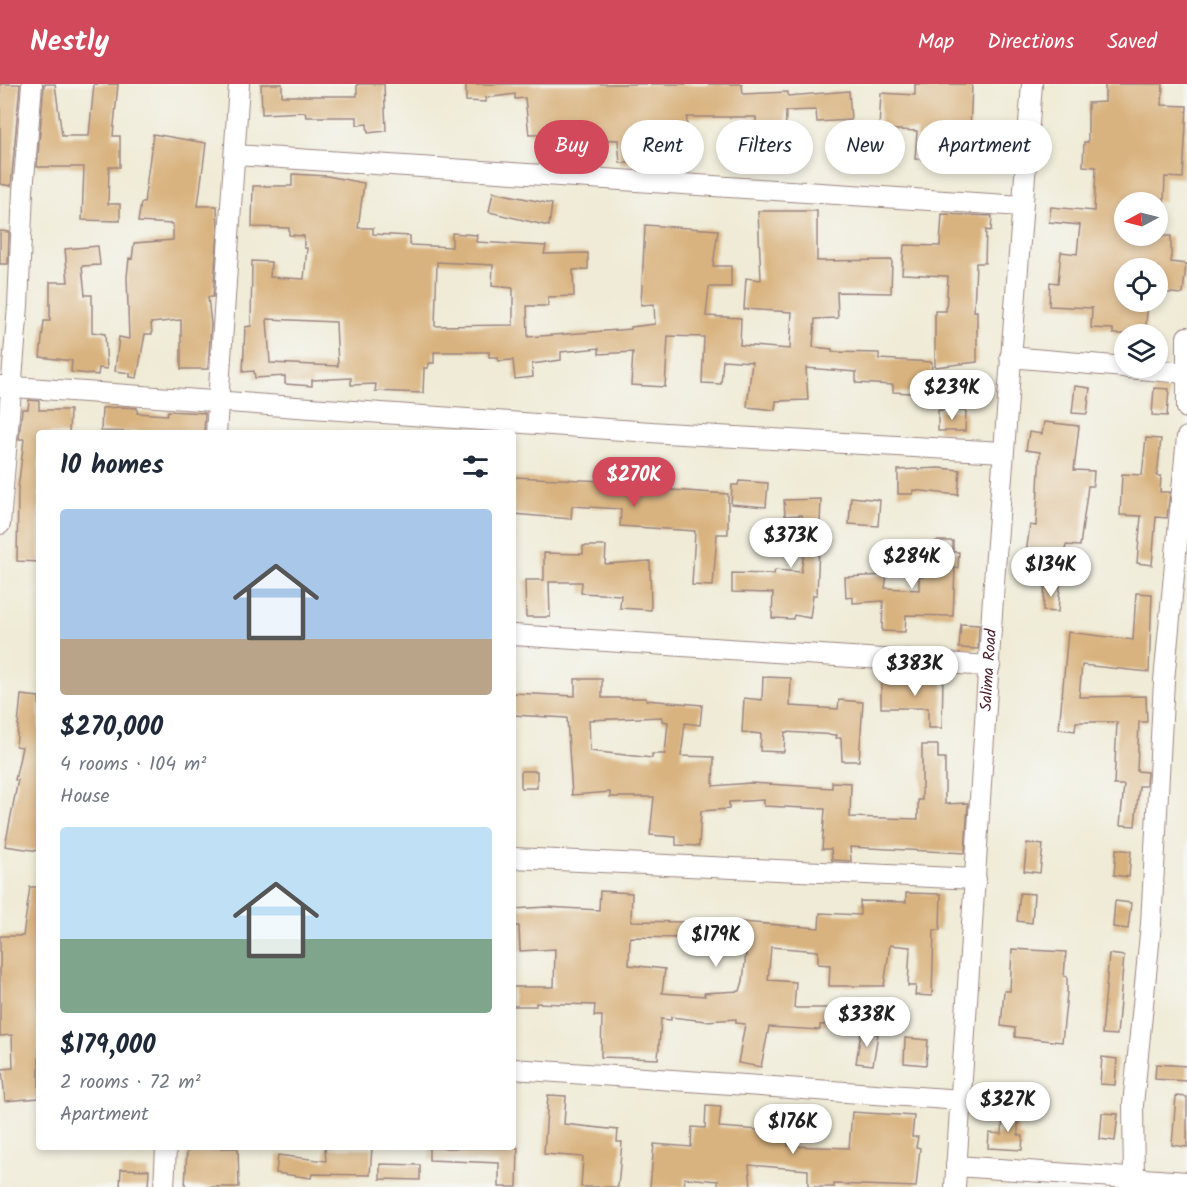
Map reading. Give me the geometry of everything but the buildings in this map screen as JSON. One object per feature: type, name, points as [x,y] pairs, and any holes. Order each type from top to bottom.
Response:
[{"type":"street","points":[[0,525],[5,387],[32,84]]},
{"type":"street","points":[[216,430],[239,84]]},
{"type":"street","name":"Salima Road","points":[[955,1187],[1003,452],[1032,84]]},
{"type":"street","points":[[235,154],[1022,206]]},
{"type":"street","points":[[1187,337],[1185,373],[1187,408]]},
{"type":"street","points":[[1010,357],[1114,366]]},
{"type":"street","points":[[1168,371],[1185,373]]},
{"type":"street","points":[[5,387],[665,433],[1003,452]]},
{"type":"street","points":[[1134,1179],[1134,1105],[1152,901],[1164,681],[1187,437]]},
{"type":"street","points":[[516,635],[990,666]]},
{"type":"street","points":[[516,858],[976,879]]},
{"type":"street","points":[[516,1069],[962,1100]]},
{"type":"street","points":[[164,1187],[166,1150]]},
{"type":"street","points":[[956,1166],[1187,1182]]}]
